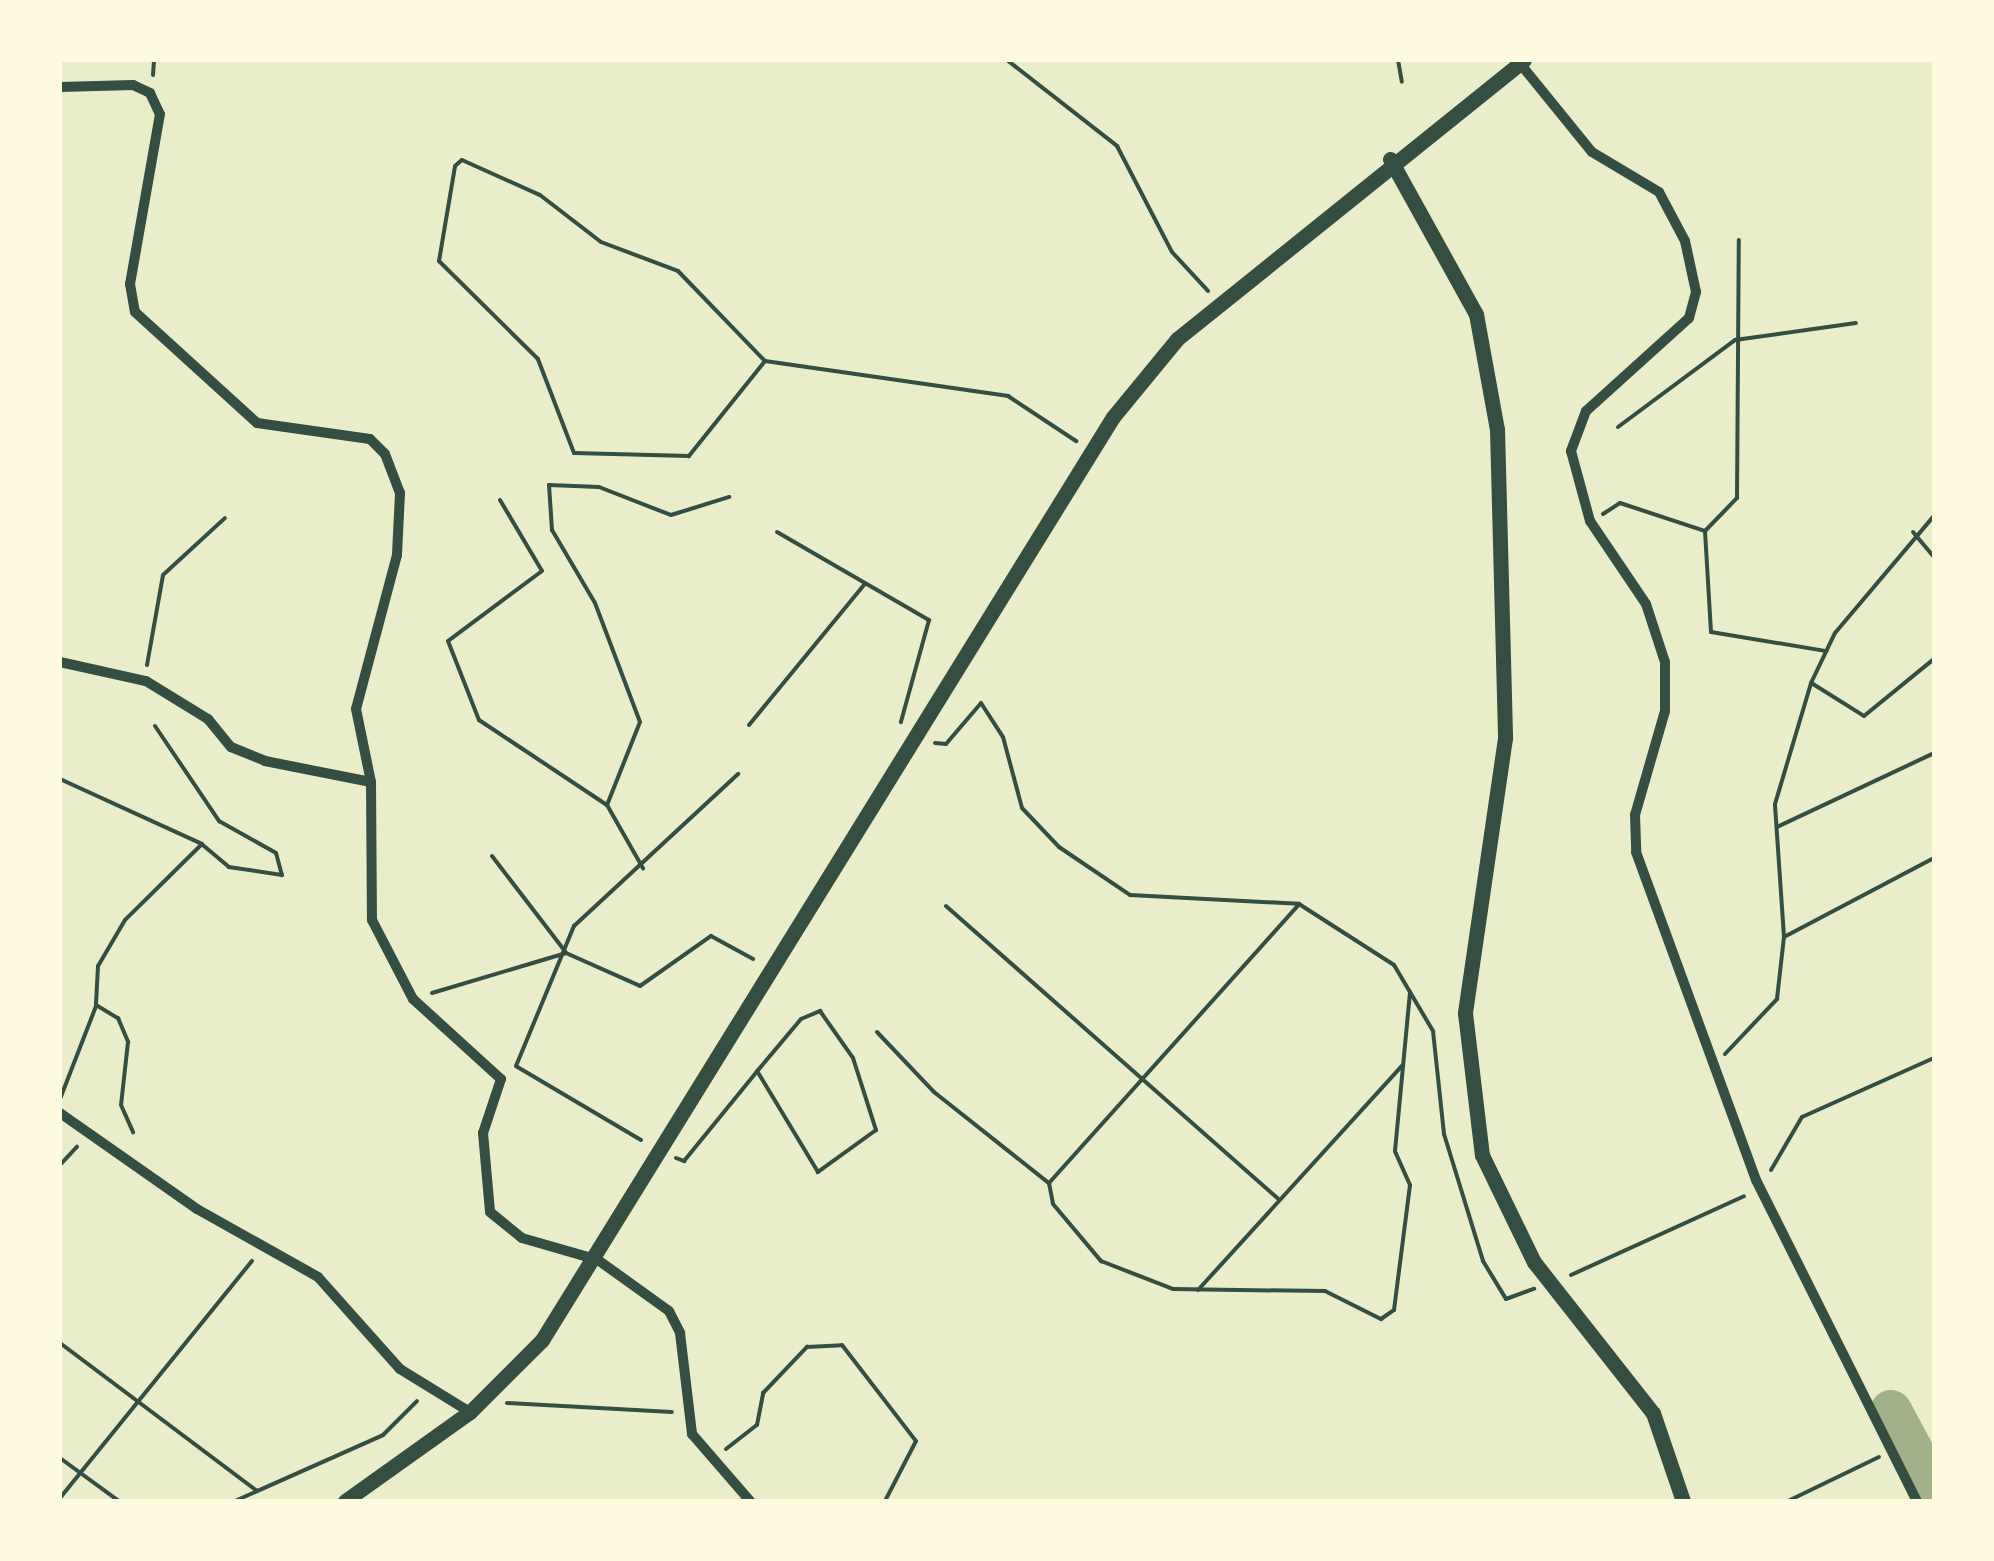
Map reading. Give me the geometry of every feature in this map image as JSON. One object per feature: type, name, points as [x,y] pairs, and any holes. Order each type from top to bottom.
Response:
[{"type":"street","points":[[345,1501],[476,1407],[542,1340],[598,1260],[1092,452],[1177,339],[1390,159],[1520,61],[1592,152],[1659,192],[1685,241],[1696,292],[1673,338],[1586,411],[1571,451],[1590,521],[1646,604],[1665,662],[1666,711],[1635,815],[1636,852],[1712,1068],[1760,1188],[1888,1453],[1917,1501]]},
{"type":"street","points":[[60,87],[133,85],[150,93],[160,114],[130,284],[135,312],[257,424],[370,438],[386,454],[400,493],[397,555],[356,708],[371,782],[372,920],[412,999],[501,1079],[483,1133],[490,1212],[522,1238],[598,1260],[669,1311],[692,1416],[710,1462],[750,1501]]},
{"type":"street","points":[[1390,159],[1476,314],[1497,429],[1506,738],[1465,1012],[1467,1084],[1503,1210],[1552,1284],[1652,1413],[1683,1501]]},
{"type":"street","points":[[60,662],[146,681],[208,719],[230,747],[371,782]]},
{"type":"street","points":[[60,1113],[88,1135],[318,1276],[427,1390],[476,1407]]},
{"type":"path","points":[[1006,60],[1117,146],[1172,252],[1218,302]]},
{"type":"path","points":[[1398,60],[1402,82]]},
{"type":"path","points":[[765,361],[690,456],[574,453],[538,359],[439,262],[455,166],[462,160],[540,195],[601,242],[678,271],[765,361],[1008,396],[1092,452]]},
{"type":"path","points":[[1739,240],[1735,340],[1737,498],[1706,531],[1711,632],[1826,651]]},
{"type":"path","points":[[1618,427],[1735,340],[1856,323]]},
{"type":"path","points":[[607,805],[640,722],[595,603],[552,530],[549,484],[599,487],[671,515],[729,497]]},
{"type":"path","points":[[500,500],[542,571],[448,641],[478,720],[607,805],[643,868]]},
{"type":"path","points":[[1590,521],[1620,503],[1706,531]]},
{"type":"path","points":[[1712,1068],[1777,999],[1784,937],[1776,827],[1811,683],[1826,651],[1913,532],[1934,516]]},
{"type":"path","points":[[146,681],[163,576],[225,518]]},
{"type":"path","points":[[778,532],[929,620],[896,714],[914,742],[946,744],[980,702],[1003,737],[1022,808],[1059,847],[1130,895],[1299,904],[1394,965],[1433,1031],[1444,1134],[1482,1261],[1506,1298],[1552,1284],[1760,1188],[1802,1116],[1934,1058]]},
{"type":"path","points":[[1913,532],[1934,557]]},
{"type":"path","points":[[750,725],[865,584]]},
{"type":"path","points":[[1811,683],[1864,716],[1934,659]]},
{"type":"path","points":[[60,778],[202,844],[229,867],[282,875],[276,853],[219,821],[155,726]]},
{"type":"path","points":[[1776,827],[1934,753]]},
{"type":"path","points":[[738,774],[643,868],[574,926],[516,1066],[663,1153],[684,1161],[757,1071],[801,1020],[820,1011],[853,1058],[876,1130],[818,1172],[757,1071]]},
{"type":"path","points":[[60,1099],[96,1005],[98,966],[125,920],[202,844]]},
{"type":"path","points":[[492,856],[566,953],[640,986],[712,936],[774,971]]},
{"type":"path","points":[[1784,937],[1934,858]]},
{"type":"path","points":[[1049,1183],[1299,904]]},
{"type":"path","points":[[946,906],[1279,1200]]},
{"type":"path","points":[[412,999],[566,953]]},
{"type":"path","points":[[877,1032],[934,1092],[1049,1183],[1053,1204],[1101,1261],[1198,1290],[1325,1291],[1381,1319],[1394,1310],[1410,1186],[1395,1151],[1410,992]]},
{"type":"path","points":[[96,1005],[118,1018],[128,1042],[121,1106],[133,1132]]},
{"type":"path","points":[[1198,1290],[1402,1065]]},
{"type":"path","points":[[60,1166],[88,1135]]},
{"type":"path","points":[[60,1498],[266,1244]]},
{"type":"path","points":[[60,1343],[257,1492]]},
{"type":"path","points":[[710,1462],[757,1425],[763,1392],[807,1348],[842,1346],[854,1350],[916,1442],[885,1501]]},
{"type":"path","points":[[235,1501],[383,1435],[427,1390]]},
{"type":"path","points":[[476,1407],[692,1416]]},
{"type":"path","points":[[1788,1501],[1888,1453]]},
{"type":"path","points":[[60,1458],[119,1501]]},
{"type":"waterway","points":[[1891,1411],[1934,1491]]}]
